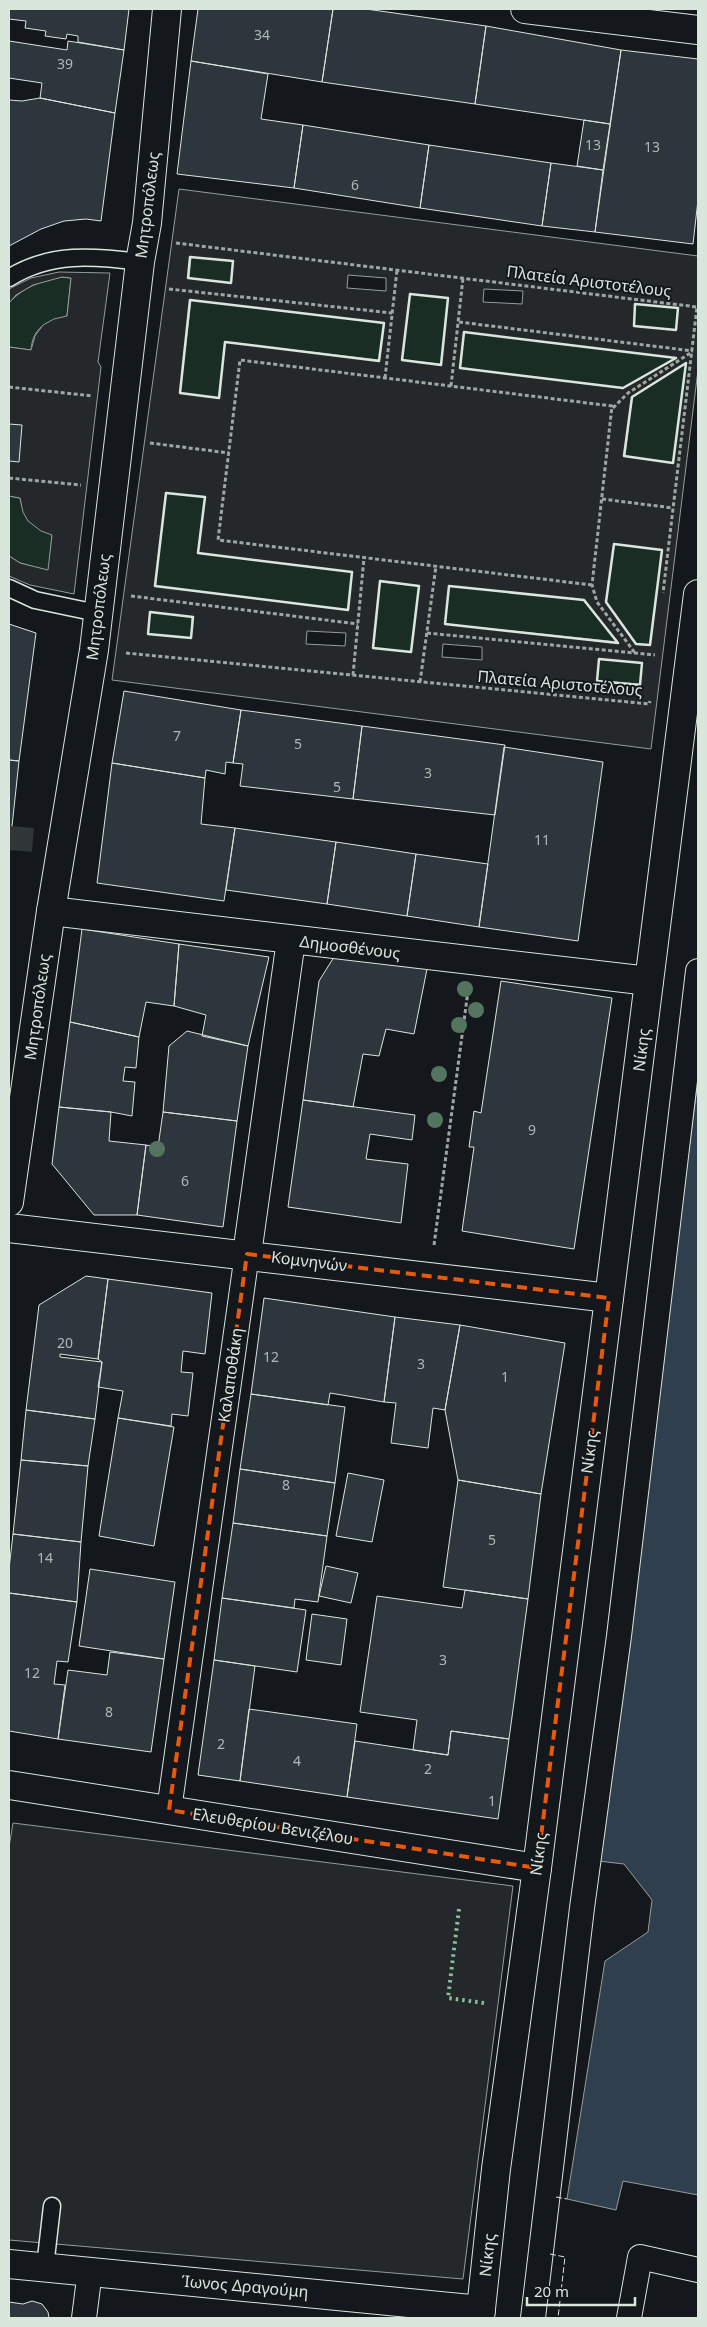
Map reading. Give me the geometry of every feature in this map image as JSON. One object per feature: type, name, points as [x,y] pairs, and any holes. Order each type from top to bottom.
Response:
[{"type":"main road","name":"Μητροπόλεως","points":[[9,1202],[51,911],[94,650],[140,262],[147,223],[167,9]]},
{"type":"main road","points":[[525,9],[698,30]]},
{"type":"main road","name":"Νίκης","points":[[481,2314],[496,2169],[537,1868],[698,594]]},
{"type":"main road","name":"Δημοσθένους","points":[[51,911],[650,981]]},
{"type":"main road","name":"Καλαποθάκη","points":[[247,1254],[291,940]]},
{"type":"main road","name":"Κομνηνών","points":[[9,1228],[247,1254],[609,1298]]},
{"type":"main road","name":"Ελευθερίου Βενιζέλου","points":[[9,1784],[537,1868]]},
{"type":"main road","name":"Ίωνος Δραγούμη","points":[[9,2264],[90,2271],[481,2314]]},
{"type":"street","points":[[533,2318],[582,1908],[625,1587],[698,971]]},
{"type":"street","name":"Καλαποθάκη","points":[[169,1810],[247,1254]]},
{"type":"street","points":[[629,2318],[640,2257],[698,2270]]},
{"type":"street","points":[[84,2318],[90,2271]]},
{"type":"lane","points":[[9,278],[37,265],[62,258],[95,256],[140,262]]},
{"type":"lane","points":[[9,588],[35,600],[97,613]]},
{"type":"lane","points":[[45,2267],[52,2206]]},
{"type":"path","name":"Πλατεία Αριστοτέλους","points":[[172,243],[698,307],[662,599]]},
{"type":"path","points":[[386,378],[397,270]]},
{"type":"path","points":[[451,386],[463,278]]},
{"type":"path","points":[[166,288],[392,312]]},
{"type":"path","points":[[459,322],[692,352]]},
{"type":"path","points":[[635,653],[597,602],[592,585],[612,408],[628,392],[692,352]]},
{"type":"path","points":[[592,585],[218,540],[240,360],[612,406],[612,408]]},
{"type":"path","points":[[9,387],[93,396]]},
{"type":"path","points":[[145,442],[229,453]]},
{"type":"path","points":[[9,478],[82,485]]},
{"type":"path","points":[[602,499],[673,508]]},
{"type":"path","points":[[354,675],[364,558]]},
{"type":"path","points":[[420,682],[436,566]]},
{"type":"path","points":[[123,596],[358,624]]},
{"type":"path","points":[[427,633],[655,655]]},
{"type":"path","name":"Πλατεία Αριστοτέλους","points":[[654,665],[656,646]]},
{"type":"path","name":"Πλατεία Αριστοτέλους","points":[[126,653],[649,704],[650,694]]},
{"type":"path","points":[[430,1276],[472,960]]},
{"type":"highlighted area","points":[[247,1254],[609,1298],[537,1868],[169,1810]]},
{"type":"green space","points":[[190,257],[233,261],[231,283],[188,278]]},
{"type":"green space","points":[[62,277],[71,278],[67,316],[42,327],[32,342],[31,350],[9,347],[9,303],[14,297],[33,286]]},
{"type":"green space","points":[[410,294],[448,298],[441,365],[402,360]]},
{"type":"green space","points":[[190,300],[384,323],[379,361],[225,342],[219,398],[180,393]]},
{"type":"green space","points":[[635,304],[678,308],[676,330],[634,326]]},
{"type":"green space","points":[[464,332],[676,358],[623,388],[460,368]]},
{"type":"green space","points":[[686,363],[673,463],[624,456],[632,397]]},
{"type":"green space","points":[[166,493],[205,497],[198,553],[352,572],[348,610],[155,586]]},
{"type":"green space","points":[[9,496],[20,498],[24,510],[35,525],[52,534],[49,571],[20,563],[9,556]]},
{"type":"green space","points":[[614,544],[662,550],[650,645],[636,644],[606,602]]},
{"type":"green space","points":[[380,581],[419,586],[411,652],[373,648]]},
{"type":"green space","points":[[449,586],[584,600],[618,643],[445,624]]},
{"type":"green space","points":[[150,612],[193,617],[191,638],[148,634]]},
{"type":"green space","points":[[599,659],[642,663],[640,685],[597,681]]},
{"type":"shaded area","points":[[179,189],[698,256],[698,370],[651,749],[112,680]],"holes":[[[191,257],[233,261],[231,283],[189,278]],[[348,275],[386,278],[386,291],[347,288]],[[484,289],[523,291],[522,304],[483,302]],[[410,294],[448,298],[441,364],[402,360]],[[191,300],[384,323],[379,360],[225,342],[219,398],[180,393]],[[635,304],[678,308],[676,330],[634,326]],[[464,332],[675,358],[623,388],[460,368]],[[686,363],[673,463],[625,456],[632,397]],[[166,493],[205,497],[198,553],[352,572],[348,610],[155,586]],[[614,544],[662,550],[650,645],[636,644],[606,602]],[[380,582],[419,586],[411,652],[373,648]],[[449,586],[583,600],[618,642],[445,624]],[[150,612],[192,617],[191,638],[148,634]],[[307,631],[346,633],[345,646],[306,644]],[[443,644],[482,647],[482,660],[442,657]],[[599,659],[642,663],[640,684],[597,681]]]},
{"type":"shaded area","points":[[59,272],[110,273],[98,362],[101,367],[74,594],[30,585],[9,576],[9,556],[20,563],[48,570],[52,535],[41,531],[28,521],[23,512],[20,498],[9,496],[9,347],[31,350],[35,336],[43,325],[54,319],[67,316],[71,278],[62,277],[33,285],[16,295],[9,303],[9,289],[31,278]]},
{"type":"shaded area","points":[[13,1823],[513,1886],[463,2279],[9,2240],[9,1847]]},
{"type":"water","points":[[698,1079],[698,2195],[623,2181],[616,2210],[567,2199],[605,1961],[648,1932],[652,1900],[624,1864],[598,1861]]},
{"type":"building","points":[[9,9],[129,9],[124,50],[78,42],[78,36],[67,34],[66,39],[45,36],[46,31],[25,28],[26,21],[9,19]]},
{"type":"building","points":[[198,9],[333,9],[322,82],[191,61]]},
{"type":"building","points":[[333,9],[366,9],[486,26],[475,104],[322,82]]},
{"type":"building","points":[[486,26],[621,50],[610,124],[475,104]]},
{"type":"building","points":[[9,41],[67,50],[68,41],[124,50],[115,113],[40,98],[42,83],[9,78]]},
{"type":"building","points":[[621,50],[698,59],[698,200],[693,244],[595,232]]},
{"type":"building","points":[[191,61],[268,74],[261,119],[303,125],[294,188],[177,174]]},
{"type":"building","points":[[40,98],[115,113],[101,221],[86,219],[64,221],[41,229],[9,246],[9,100],[22,101]]},
{"type":"building","points":[[584,120],[610,124],[603,170],[577,166]]},
{"type":"building","points":[[303,125],[429,145],[420,208],[294,188]]},
{"type":"building","points":[[429,145],[551,163],[542,226],[420,208]]},
{"type":"building","points":[[551,163],[603,170],[595,232],[542,226]]},
{"type":"building","points":[[9,424],[22,425],[19,462],[9,461]]},
{"type":"building","points":[[9,624],[36,633],[19,761],[9,760]]},
{"type":"building","points":[[124,691],[241,710],[233,763],[226,762],[225,774],[206,770],[205,778],[112,763]]},
{"type":"building","points":[[241,710],[362,726],[353,799],[240,786],[243,764],[233,763]]},
{"type":"building","points":[[362,726],[505,745],[495,815],[353,799]]},
{"type":"building","points":[[504,747],[603,762],[578,941],[479,927]]},
{"type":"building","points":[[9,760],[19,761],[9,854]]},
{"type":"building","points":[[112,763],[205,778],[201,824],[235,828],[224,901],[97,883]]},
{"type":"building","points":[[235,828],[336,842],[327,904],[226,890]]},
{"type":"building","points":[[336,842],[416,854],[407,916],[327,904]]},
{"type":"building","points":[[416,854],[488,864],[479,927],[407,916]]},
{"type":"building","points":[[82,929],[179,944],[174,1006],[146,1002],[139,1037],[70,1022]]},
{"type":"building","points":[[179,944],[269,957],[248,1046],[202,1036],[206,1015],[174,1006]]},
{"type":"building","points":[[334,957],[428,964],[414,1034],[386,1029],[379,1056],[363,1054],[353,1107],[303,1100],[319,981]]},
{"type":"building","points":[[501,981],[612,998],[574,1249],[462,1231],[474,1147],[469,1147],[474,1111],[481,1113]]},
{"type":"building","points":[[70,1022],[139,1037],[136,1068],[125,1067],[123,1081],[135,1082],[132,1116],[59,1107]]},
{"type":"building","points":[[187,1031],[248,1046],[237,1121],[163,1112],[169,1046]]},
{"type":"building","points":[[303,1100],[415,1115],[412,1140],[370,1134],[366,1159],[408,1164],[401,1223],[288,1207]]},
{"type":"building","points":[[59,1107],[111,1112],[109,1141],[146,1145],[137,1215],[94,1215],[52,1164]]},
{"type":"building","points":[[163,1112],[237,1121],[223,1227],[137,1215],[146,1145],[158,1147]]},
{"type":"building","points":[[86,1276],[108,1279],[98,1359],[60,1354],[60,1357],[102,1362],[95,1419],[26,1410],[39,1305]]},
{"type":"building","points":[[108,1279],[212,1293],[205,1354],[183,1351],[181,1372],[193,1373],[188,1416],[172,1414],[171,1426],[118,1418],[123,1391],[98,1387],[102,1362],[98,1359]]},
{"type":"building","points":[[264,1298],[395,1317],[384,1402],[330,1393],[328,1405],[251,1394]]},
{"type":"building","points":[[395,1317],[460,1325],[445,1410],[433,1408],[428,1448],[391,1443],[396,1403],[384,1402]]},
{"type":"building","points":[[460,1325],[565,1343],[541,1494],[458,1480],[445,1410]]},
{"type":"building","points":[[251,1394],[345,1407],[335,1483],[240,1469]]},
{"type":"building","points":[[26,1410],[95,1419],[88,1466],[21,1460]]},
{"type":"building","points":[[118,1418],[174,1427],[154,1546],[99,1536]]},
{"type":"building","points":[[21,1460],[88,1466],[81,1542],[13,1534]]},
{"type":"building","points":[[240,1469],[335,1483],[327,1536],[233,1523]]},
{"type":"building","points":[[348,1473],[384,1480],[372,1542],[336,1536]]},
{"type":"building","points":[[458,1480],[541,1494],[528,1599],[443,1587]]},
{"type":"building","points":[[233,1523],[327,1536],[318,1602],[295,1599],[294,1608],[222,1598]]},
{"type":"building","points":[[13,1534],[81,1542],[77,1602],[9,1593],[9,1569]]},
{"type":"building","points":[[326,1566],[358,1573],[351,1603],[319,1596]]},
{"type":"building","points":[[90,1569],[175,1582],[164,1659],[79,1646]]},
{"type":"building","points":[[465,1590],[528,1599],[509,1739],[451,1731],[448,1755],[413,1750],[417,1720],[360,1712],[377,1596],[462,1608]]},
{"type":"building","points":[[9,1593],[77,1602],[68,1662],[57,1661],[54,1684],[65,1685],[58,1739],[9,1731]]},
{"type":"building","points":[[222,1598],[306,1610],[297,1672],[214,1660]]},
{"type":"building","points":[[312,1614],[347,1619],[341,1665],[306,1660]]},
{"type":"building","points":[[110,1652],[164,1659],[151,1752],[58,1739],[68,1670],[107,1675]]},
{"type":"building","points":[[214,1660],[255,1666],[240,1781],[198,1775]]},
{"type":"building","points":[[249,1709],[357,1724],[347,1797],[240,1781]]},
{"type":"building","points":[[451,1731],[509,1739],[498,1819],[347,1797],[355,1741],[448,1755]]},
{"type":"building","points":[[32,2301],[42,2304],[48,2312],[49,2318],[9,2318],[9,2302],[23,2304]]},
{"type":"tunnel","points":[[9,838],[35,840]]},
{"type":"hedge","points":[[459,1909],[448,1998],[484,2003]]},
{"type":"fence","points":[[556,2197],[567,2199]]},
{"type":"fence","points":[[550,2254],[565,2257],[558,2318]]},
{"type":"wall","points":[[190,257],[233,261],[231,283],[188,278],[190,257]]},
{"type":"wall","points":[[410,294],[448,298],[441,365],[402,360],[410,294]]},
{"type":"wall","points":[[190,300],[384,323],[379,361],[225,342],[219,398],[180,393],[190,300]]},
{"type":"wall","points":[[635,304],[678,308],[676,330],[634,326],[635,304]]},
{"type":"wall","points":[[464,332],[676,358],[623,388],[460,368],[464,332]]},
{"type":"wall","points":[[686,363],[673,463],[624,456],[632,397],[686,363]]},
{"type":"wall","points":[[166,493],[205,497],[198,553],[352,572],[348,610],[155,586],[166,493]]},
{"type":"wall","points":[[614,544],[662,550],[650,645],[636,644],[606,602],[614,544]]},
{"type":"wall","points":[[380,581],[419,586],[411,652],[373,648],[380,581]]},
{"type":"wall","points":[[449,586],[584,600],[618,643],[445,624],[449,586]]},
{"type":"wall","points":[[150,612],[193,617],[191,638],[148,634],[150,612]]},
{"type":"wall","points":[[599,659],[642,663],[640,685],[597,681],[599,659]]}]
